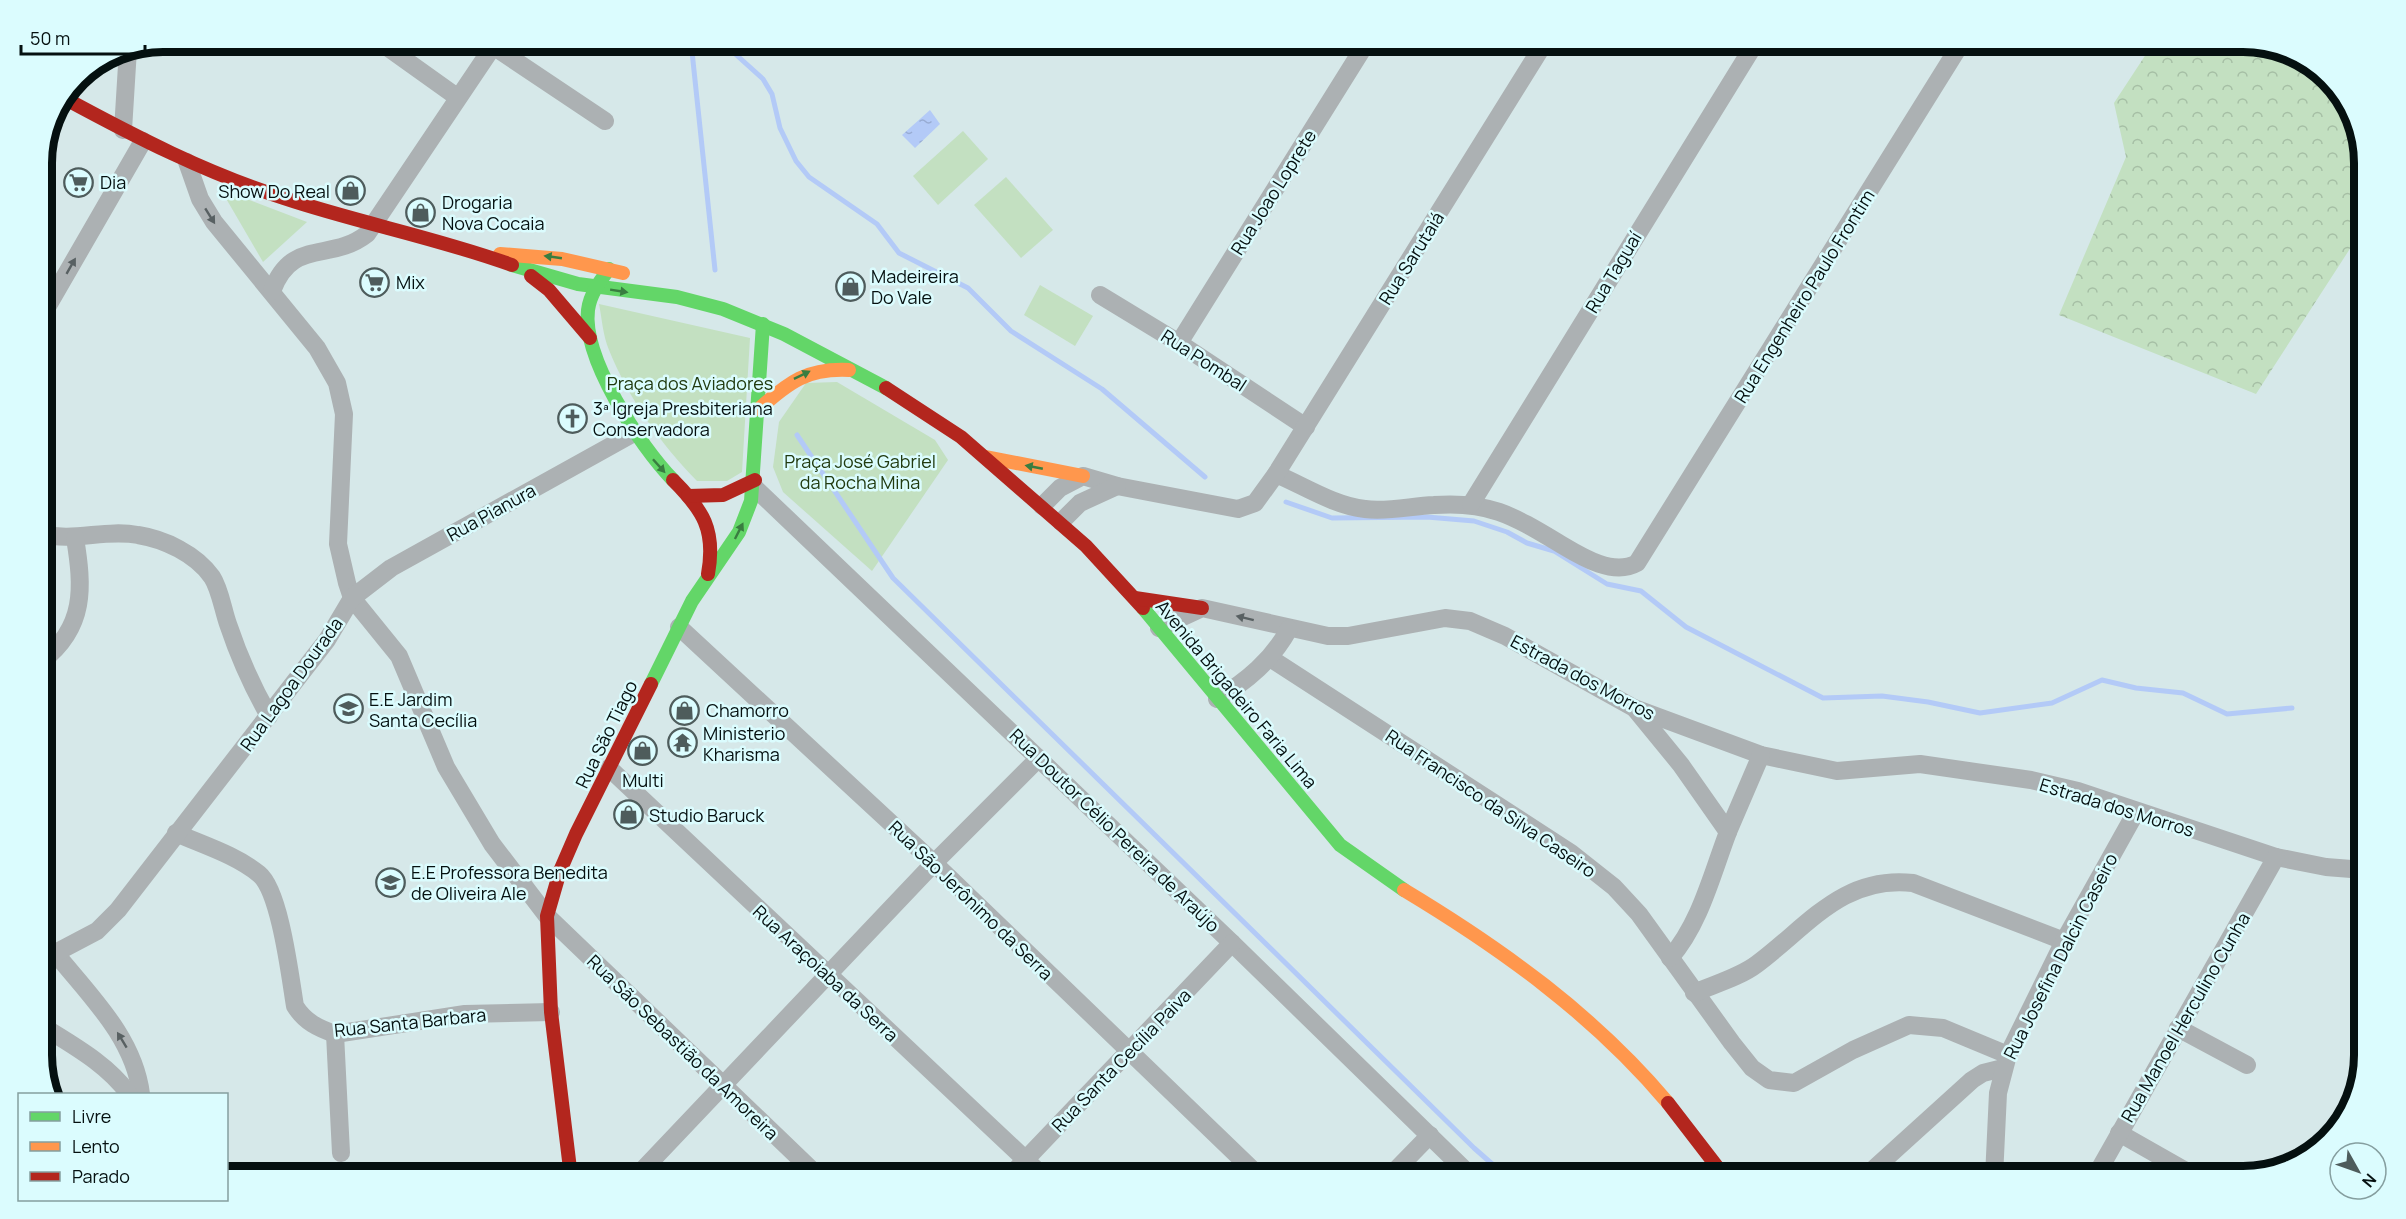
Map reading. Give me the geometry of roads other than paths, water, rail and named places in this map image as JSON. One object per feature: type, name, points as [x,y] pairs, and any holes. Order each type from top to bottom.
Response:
[{"type":"main road","name":"Avenida Brigadeiro Faria Lima","points":[[71,102],[187,162],[283,198],[373,226],[596,287],[677,297],[723,309],[763,324],[856,370],[938,420],[986,457],[1061,522],[1135,598],[1340,845],[1362,864],[1459,924],[1552,989],[1636,1068],[1694,1133],[1717,1166]]},
{"type":"main road","name":"Avenida Brigadeiro Faria Lima","points":[[482,254],[537,254],[586,261],[635,277],[677,297]]},
{"type":"main road","points":[[518,267],[549,290],[590,338],[634,433],[651,456],[688,496],[707,524],[712,539],[708,574]]},
{"type":"main road","points":[[590,338],[588,313],[596,287],[609,269]]},
{"type":"main road","name":"Rua São Tiago","points":[[570,1166],[551,1012],[547,916],[560,871],[679,627],[708,574],[739,532],[754,483],[763,324]]},
{"type":"main road","points":[[759,409],[787,383],[807,371],[826,368],[856,370]]},
{"type":"main road","points":[[986,457],[1083,476]]},
{"type":"main road","points":[[688,496],[707,499],[723,497],[754,483]]},
{"type":"main road","points":[[1135,598],[1202,608]]},
{"type":"street","points":[[394,52],[457,97]]},
{"type":"street","points":[[272,291],[278,274],[288,264],[312,253],[358,242],[373,226],[457,97],[489,52]]},
{"type":"street","points":[[506,52],[605,121]]},
{"type":"street","name":"Rua Joao Loprete","points":[[1179,343],[1361,52]]},
{"type":"street","name":"Rua Sarutaiá","points":[[1117,486],[1245,508],[1254,503],[1306,427],[1539,52]]},
{"type":"street","name":"Rua Taguaí","points":[[1471,504],[1750,52]]},
{"type":"street","name":"Rua Engenheiro Paulo Frontim","points":[[1276,474],[1344,504],[1368,510],[1471,504],[1508,514],[1575,552],[1612,568],[1629,568],[1637,563],[1646,550],[1956,52]]},
{"type":"street","points":[[123,130],[127,59]]},
{"type":"street","points":[[53,297],[143,141]]},
{"type":"street","name":"Rua Lagoa Dourada","points":[[53,955],[97,931],[118,910],[327,639],[352,598],[342,569],[338,544],[344,414],[337,383],[317,348],[214,222],[200,198],[187,162]]},
{"type":"street","points":[[333,249],[347,218]]},
{"type":"street","name":"Rua Pombal","points":[[1100,295],[1179,343],[1306,427]]},
{"type":"street","name":"Rua Pianura","points":[[352,598],[390,568],[634,433]]},
{"type":"street","points":[[1042,506],[1060,488],[1083,476],[1117,486]]},
{"type":"street","name":"Rua Doutor Célio Pereira de Araújo","points":[[754,483],[1461,1166]]},
{"type":"street","points":[[1061,522],[1080,503],[1117,486]]},
{"type":"street","points":[[53,535],[75,538],[96,533],[138,535],[162,541],[202,566],[213,578],[245,672],[269,716]]},
{"type":"street","points":[[53,653],[71,629],[79,608],[81,574],[75,538]]},
{"type":"street","name":"Rua São Sebastião da Amoreira","points":[[352,598],[399,656],[446,767],[492,844],[547,916],[807,1166]]},
{"type":"street","points":[[1159,628],[1202,608]]},
{"type":"street","name":"Estrada dos Morros","points":[[1202,608],[1328,636],[1348,636],[1445,618],[1470,621],[1539,654],[1634,708],[1761,754],[1837,771],[1920,764],[2031,780],[2078,791],[2276,857],[2326,867],[2354,869]]},
{"type":"street","name":"Rua São Jerônimo da Serra","points":[[679,627],[934,862],[1249,1166]]},
{"type":"street","points":[[1217,699],[1240,685],[1270,658],[1289,629]]},
{"type":"street","name":"Rua Francisco da Silva Caseiro","points":[[1270,658],[1571,853],[1614,887],[1633,907],[1694,993],[1752,1068],[1769,1080],[1794,1083],[1852,1050],[1909,1025],[1943,1028],[2005,1061]]},
{"type":"street","points":[[1634,708],[1681,765],[1728,832]]},
{"type":"street","points":[[1670,958],[1682,945],[1761,754]]},
{"type":"street","points":[[646,1166],[934,862],[1039,758]]},
{"type":"street","name":"Rua Araçoiaba da Serra","points":[[609,768],[1032,1166]]},
{"type":"street","name":"Rua Josefina Dalcin Caseiro","points":[[1994,1166],[1996,1109],[2005,1061],[2064,940],[2136,812]]},
{"type":"street","name":"Rua Santa Barbara","points":[[176,833],[249,867],[261,876],[273,894],[295,1006],[302,1018],[335,1034],[465,1014],[551,1012]]},
{"type":"street","name":"Rua Manoel Herculino Cunha","points":[[2101,1166],[2276,857]]},
{"type":"street","points":[[1694,993],[1756,965],[1843,895],[1868,885],[1895,881],[1913,883],[2064,940]]},
{"type":"street","name":"Rua Santa Cecília Paiva","points":[[1020,1166],[1232,943]]},
{"type":"street","points":[[53,961],[124,1040],[138,1074],[141,1093]]},
{"type":"street","points":[[2178,1028],[2247,1065]]},
{"type":"street","points":[[53,1033],[87,1054],[118,1079],[128,1093]]},
{"type":"street","points":[[335,1034],[341,1153]]},
{"type":"street","points":[[1877,1166],[1972,1080],[2005,1061]]},
{"type":"street","points":[[2119,1133],[2177,1166]]},
{"type":"street","points":[[1400,1166],[1430,1135]]},
{"type":"water","points":[[930,110],[940,124],[915,148],[902,135]]},
{"type":"waterway","points":[[692,52],[715,270]]},
{"type":"waterway","points":[[733,52],[763,79],[772,94],[780,128],[796,161],[809,177],[877,224],[899,253],[968,288],[1011,331],[1102,389],[1205,477]]},
{"type":"waterway","points":[[797,435],[893,578],[1494,1166]]},
{"type":"waterway","points":[[1286,502],[1332,518],[1427,517],[1474,521],[1507,532],[1527,543],[1554,551],[1607,584],[1641,591],[1686,627],[1823,698],[1882,696],[1928,702],[1980,713],[2052,703],[2102,680],[2136,688],[2183,693],[2227,714],[2292,708]]},
{"type":"place","name":"Dia","points":[[79,182]]},
{"type":"place","name":"Show Do Real","points":[[351,191]]},
{"type":"place","name":"Drogaria Nova Cocaia","points":[[421,212]]},
{"type":"place","name":"Mix","points":[[375,282]]},
{"type":"place","name":"Madeireira Do Vale","points":[[850,286]]},
{"type":"place","name":"3ª Igreja Presbiteriana Conservadora","points":[[572,418]]},
{"type":"place","name":"E.E Jardim Santa Cecília","points":[[348,709]]},
{"type":"place","name":"Chamorro","points":[[685,710]]},
{"type":"place","name":"Ministerio Kharisma","points":[[682,743]]},
{"type":"place","name":"Multi","points":[[643,751]]},
{"type":"place","name":"Studio Baruck","points":[[628,815]]},
{"type":"place","name":"E.E Professora Benedita de Oliveira Ale","points":[[390,882]]},
{"type":"park label","name":"Praça dos Aviadores","points":[[690,383]]},
{"type":"park label","name":"Praça José Gabriel da Rocha Mina","points":[[860,471]]}]
